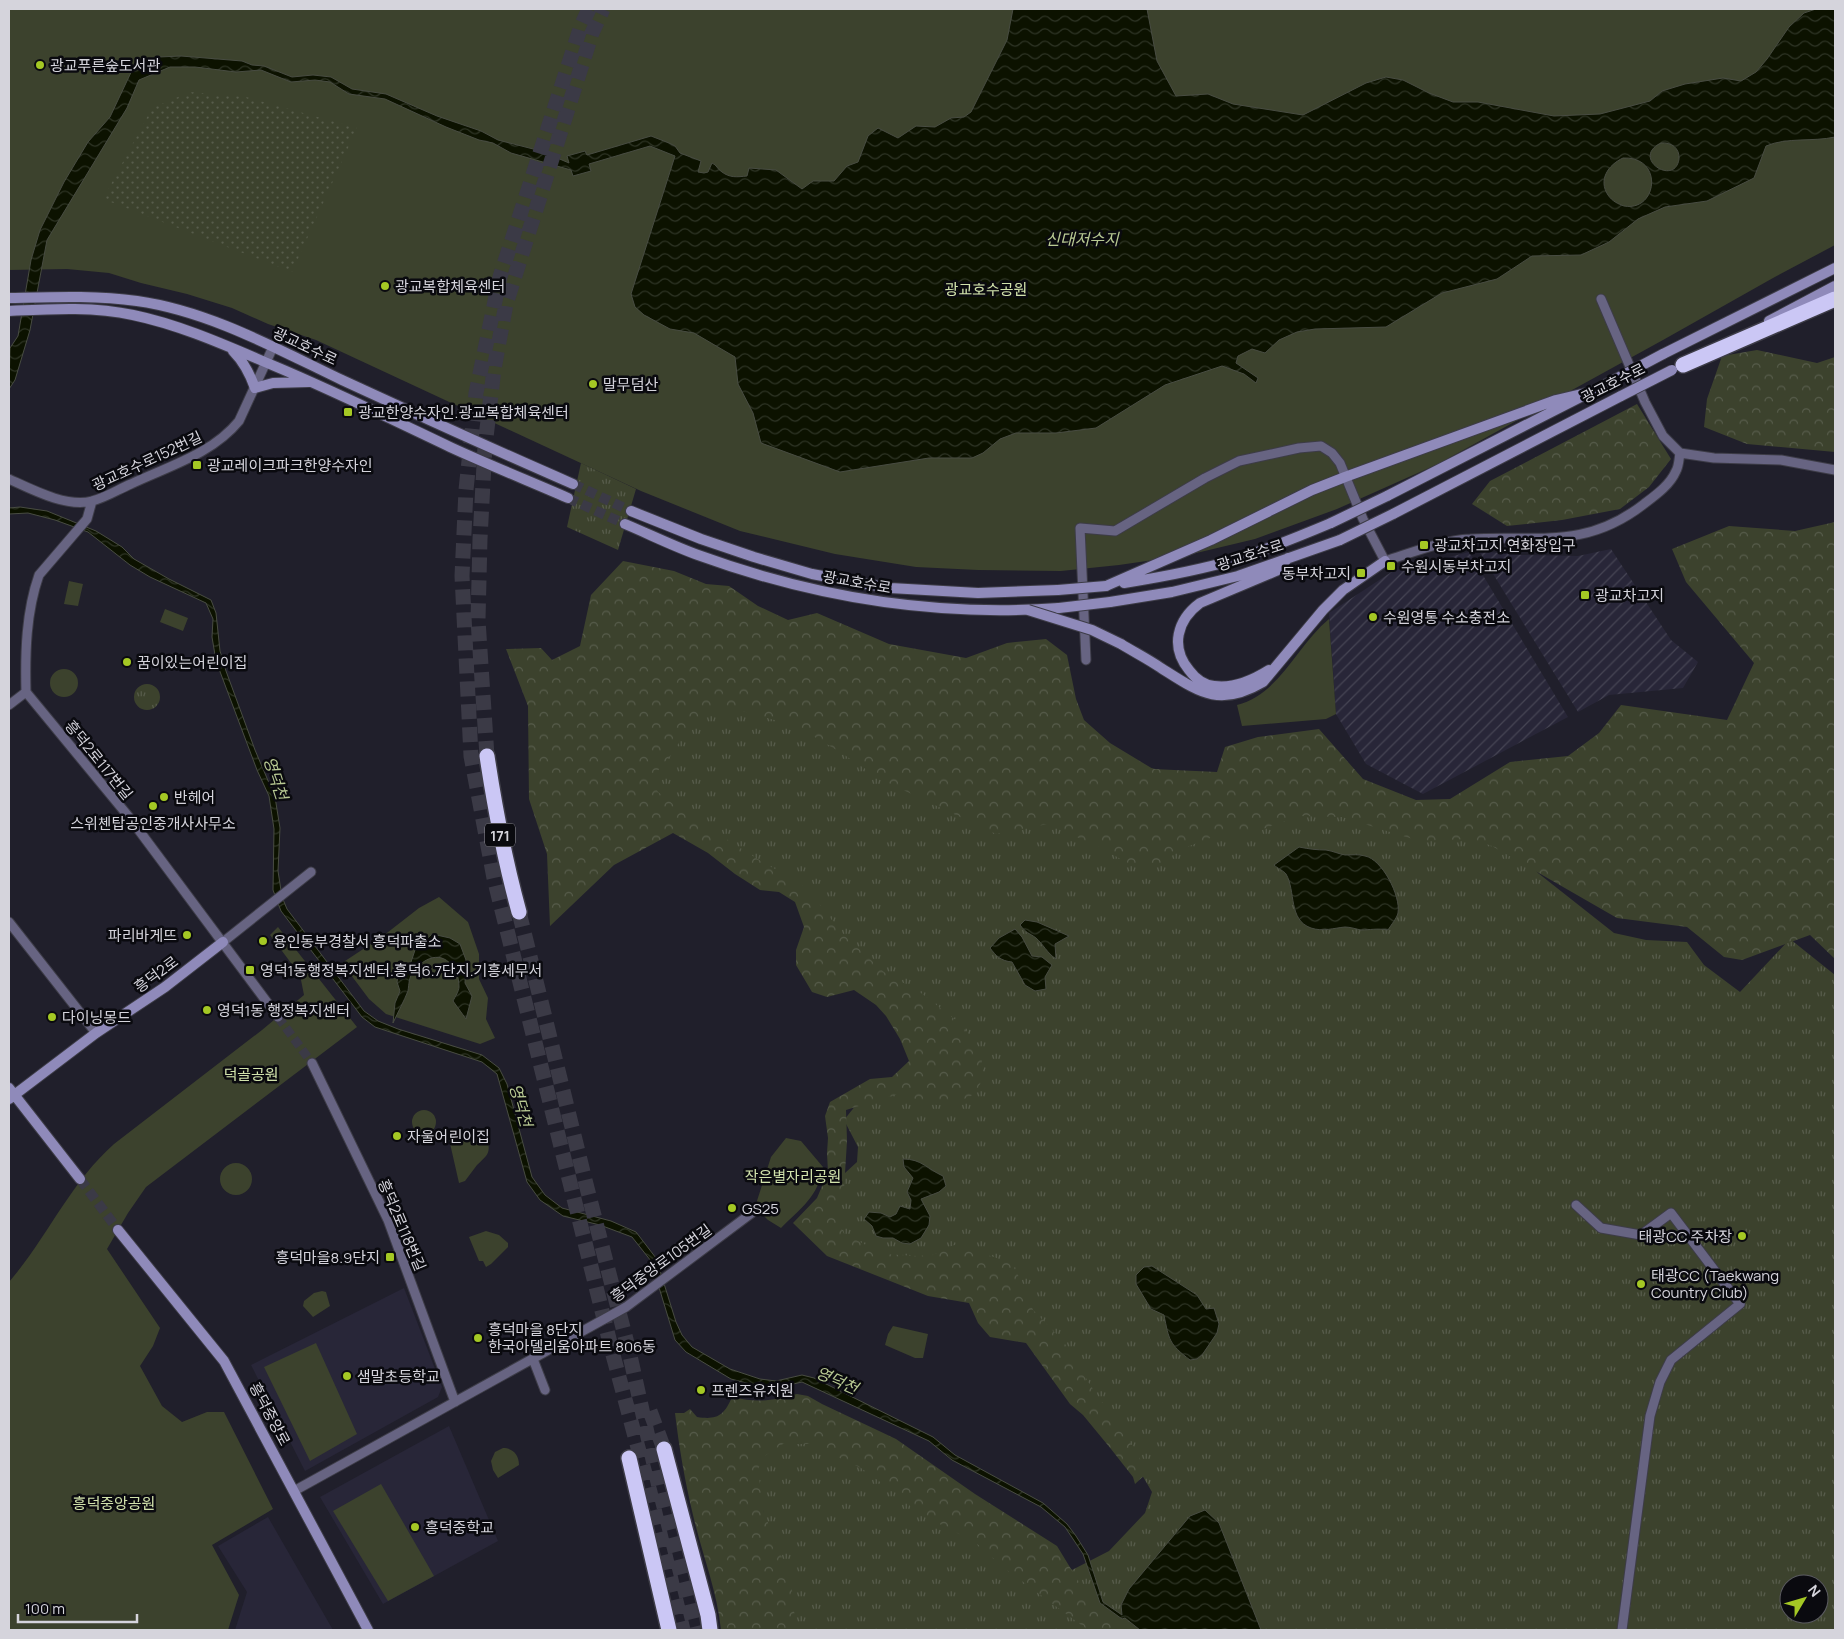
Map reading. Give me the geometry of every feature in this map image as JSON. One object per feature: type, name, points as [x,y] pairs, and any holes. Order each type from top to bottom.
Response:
[{"type":"highway","points":[[1678,367],[1835,299]]},
{"type":"highway","name":"171","points":[[487,756],[508,872],[519,912]]},
{"type":"highway","points":[[664,1450],[708,1614],[710,1630]]},
{"type":"highway","points":[[629,1458],[669,1630]]},
{"type":"main road","name":"광교호수로","points":[[631,511],[701,539],[812,574],[890,588],[978,593],[1058,590],[1106,586],[1174,575],[1237,559],[1286,542],[1331,523],[1835,268]]},
{"type":"main road","name":"광교호수로","points":[[625,524],[696,555],[801,587],[888,604],[976,610],[1028,610],[1110,602],[1172,592],[1238,576],[1340,540],[1835,286]]},
{"type":"main road","name":"광교호수로","points":[[9,298],[102,297],[139,301],[181,311],[230,327],[459,435],[573,484]]},
{"type":"main road","name":"광교호수로","points":[[9,311],[54,309],[101,311],[132,315],[177,327],[229,346],[313,382],[452,448],[568,498]]},
{"type":"main road","points":[[229,346],[241,358],[255,388],[278,382],[313,382]]},
{"type":"main road","points":[[1106,586],[1203,543],[1312,490],[1556,400],[1590,392]]},
{"type":"main road","points":[[1274,667],[1240,685],[1215,686],[1202,682],[1183,664],[1178,650],[1178,636],[1182,621],[1189,610],[1200,603],[1276,570],[1288,558]]},
{"type":"main road","points":[[1028,610],[1092,630],[1121,644],[1194,690],[1219,696],[1238,694],[1250,690],[1263,682],[1342,590],[1385,561]]},
{"type":"main road","name":"흥덕2로","points":[[11,1094],[96,1033],[165,987],[223,942]]},
{"type":"main road","points":[[11,1094],[80,1180]]},
{"type":"main road","name":"흥덕중앙로","points":[[118,1230],[224,1361],[368,1630]]},
{"type":"street","points":[[1601,299],[1645,402],[1663,436],[1680,453],[1714,458],[1780,460],[1835,470]]},
{"type":"street","name":"광교호수로152번길","points":[[9,479],[47,496],[66,501],[92,502],[205,450],[221,440],[239,421],[273,347]]},
{"type":"street","points":[[1086,660],[1080,528],[1115,531],[1239,461],[1299,448],[1321,446],[1332,453],[1340,463],[1363,519],[1385,561],[1468,538],[1567,538],[1599,529],[1628,517],[1659,492],[1676,471],[1680,453]]},
{"type":"street","points":[[9,705],[26,692],[26,648],[39,575],[87,519],[92,502]]},
{"type":"street","name":"흥덕2로117번길","points":[[26,692],[129,817],[223,942]]},
{"type":"street","points":[[278,1017],[223,942],[311,872]]},
{"type":"street","points":[[9,922],[96,1033]]},
{"type":"street","name":"흥덕2로118번길","points":[[312,1063],[388,1220],[455,1402]]},
{"type":"street","points":[[1576,1205],[1601,1228],[1641,1235],[1671,1213],[1740,1304],[1671,1360],[1660,1382],[1650,1416],[1622,1630]]},
{"type":"street","name":"흥덕중앙로105번길","points":[[294,1491],[626,1307],[753,1212]]},
{"type":"street","points":[[533,1359],[545,1390]]},
{"type":"shaded area","points":[[1611,549],[1671,640],[1698,662],[1683,688],[1609,695],[1578,712],[1479,551],[1521,555],[1578,556]]},
{"type":"shaded area","points":[[1469,552],[1568,717],[1423,794],[1366,764],[1336,714],[1329,613],[1393,571]]},
{"type":"shaded area","name":"샘말초등학교","points":[[404,1288],[442,1387],[438,1397],[305,1471],[251,1365]]},
{"type":"shaded area","name":"흥덕중학교","points":[[449,1426],[498,1541],[383,1604],[320,1497]]},
{"type":"shaded area","points":[[268,1517],[333,1630],[235,1630],[247,1592],[218,1546]]},
{"type":"green space","name":"광교호수공원","points":[[9,9],[1835,9],[1835,245],[1438,464],[1337,509],[1255,539],[1188,555],[1061,571],[916,567],[835,554],[740,531],[641,491],[316,340],[268,324],[232,308],[109,273],[67,269],[9,270]]},
{"type":"green space","points":[[190,92],[246,97],[357,128],[292,272],[103,199],[152,108]]},
{"type":"green space","points":[[1757,350],[1817,363],[1835,357],[1835,452],[1747,444],[1704,427],[1707,399],[1722,356]]},
{"type":"green space","points":[[1637,404],[1671,459],[1649,487],[1620,509],[1562,520],[1507,526],[1472,504],[1490,481]]},
{"type":"green space","points":[[581,463],[636,489],[618,550],[567,527]]},
{"type":"green space","points":[[1835,522],[1835,959],[1810,935],[1742,960],[1724,957],[1687,927],[1617,918],[1492,846],[1471,839],[1419,841],[1342,817],[1298,816],[1247,835],[1218,835],[1184,848],[1153,868],[1133,866],[1103,849],[1048,824],[996,834],[882,780],[796,726],[742,711],[714,708],[684,735],[651,779],[658,792],[685,813],[767,865],[796,879],[817,901],[842,933],[884,972],[921,993],[961,1024],[981,1050],[983,1078],[975,1094],[956,1103],[937,1105],[898,1094],[846,1110],[847,1141],[844,1189],[835,1214],[844,1234],[884,1254],[933,1255],[954,1245],[1012,1264],[1025,1288],[1033,1310],[1064,1342],[1075,1363],[1136,1451],[1147,1473],[1135,1484],[1133,1477],[1083,1415],[1070,1404],[1026,1343],[990,1337],[978,1323],[969,1303],[928,1296],[827,1256],[793,1223],[817,1198],[828,1172],[828,1138],[825,1116],[830,1102],[870,1079],[892,1077],[909,1061],[900,1039],[886,1016],[876,1005],[854,990],[827,997],[812,992],[796,965],[796,950],[804,927],[795,902],[779,892],[760,890],[708,853],[673,833],[614,865],[550,926],[547,854],[529,799],[528,706],[506,649],[541,648],[552,660],[580,646],[591,595],[623,561],[674,571],[706,584],[729,586],[758,606],[788,620],[817,613],[889,644],[966,658],[1007,643],[1046,639],[1067,655],[1076,699],[1084,720],[1110,743],[1153,769],[1217,772],[1225,747],[1258,737],[1319,729],[1363,779],[1416,800],[1450,799],[1510,762],[1568,756],[1599,733],[1621,705],[1727,720],[1754,663],[1686,582],[1672,549],[1729,526],[1795,531]]},
{"type":"green space","points":[[69,581],[83,584],[78,606],[64,604]]},
{"type":"green space","points":[[165,609],[188,618],[183,631],[160,622]]},
{"type":"green space","points":[[1329,619],[1336,714],[1326,719],[1242,726],[1237,705],[1265,691],[1277,680],[1307,642]]},
{"type":"green space","points":[[64,669],[74,673],[78,683],[74,693],[64,697],[54,693],[50,683],[54,673]]},
{"type":"green space","points":[[147,684],[156,688],[160,697],[156,706],[147,710],[138,706],[134,697],[138,688]]},
{"type":"green space","points":[[691,695],[1102,758],[1511,842],[1538,873],[1614,933],[1646,940],[1687,942],[1704,965],[1740,992],[1790,939],[1835,975],[1835,1630],[789,1630],[752,1459],[777,1423],[1028,1538],[1072,1570],[1109,1551],[1145,1513],[1152,1492],[1132,1458],[1005,1318],[820,1230],[833,1184],[857,1162],[858,1147],[844,1120],[860,1100],[937,1060],[809,929],[795,899],[620,789]]},
{"type":"green space","points":[[439,897],[468,922],[479,954],[479,979],[488,998],[486,1019],[495,1038],[480,1044],[386,1014],[369,999],[342,963],[383,936],[419,908]]},
{"type":"green space","name":"흥덕중앙공원","points":[[278,927],[357,1027],[146,1187],[107,1249],[160,1328],[153,1346],[140,1366],[162,1406],[182,1422],[207,1412],[224,1412],[273,1509],[212,1545],[239,1595],[228,1630],[9,1630],[9,1282],[23,1265],[71,1193],[98,1159],[114,1144],[262,1030],[304,995],[300,975],[270,935]]},
{"type":"green space","points":[[424,1110],[429,1111],[435,1117],[435,1127],[429,1133],[424,1134],[419,1133],[413,1127],[412,1122],[413,1117],[419,1111]]},
{"type":"green space","points":[[477,1129],[487,1137],[488,1153],[465,1181],[459,1183],[449,1139],[450,1133]]},
{"type":"green space","name":"작은별자리공원","points":[[786,1138],[801,1141],[823,1167],[821,1177],[813,1194],[802,1208],[781,1228],[768,1220],[755,1207],[771,1157]]},
{"type":"green space","points":[[236,1163],[248,1167],[252,1179],[248,1191],[236,1195],[224,1191],[220,1179],[224,1167]]},
{"type":"green space","points":[[486,1231],[499,1235],[508,1243],[508,1247],[486,1267],[483,1261],[479,1261],[469,1237]]},
{"type":"green space","points":[[326,1292],[330,1306],[313,1317],[303,1306],[304,1301],[314,1293]]},
{"type":"green space","points":[[893,1326],[928,1334],[923,1358],[915,1358],[885,1345],[888,1334]]},
{"type":"green space","points":[[316,1343],[357,1434],[310,1461],[264,1367]]},
{"type":"green space","points":[[797,1394],[808,1396],[896,1439],[975,1494],[1057,1546],[1090,1600],[1126,1630],[1088,1630],[1004,1568],[975,1542],[914,1511],[902,1496],[861,1468],[810,1444],[783,1444],[763,1457],[758,1470],[764,1513],[791,1580],[796,1630],[721,1630],[709,1572],[687,1490],[675,1413],[684,1413],[690,1409],[697,1417],[710,1418],[723,1412],[732,1397],[765,1400]]},
{"type":"green space","points":[[503,1448],[510,1449],[515,1453],[519,1465],[498,1478],[493,1470],[491,1461],[495,1452]]},
{"type":"green space","points":[[381,1484],[434,1576],[388,1601],[333,1511]]},
{"type":"water","name":"신대저수지","points":[[1013,9],[1147,9],[1157,61],[1176,96],[1208,94],[1233,104],[1303,115],[1366,83],[1386,77],[1403,80],[1453,102],[1478,102],[1554,116],[1600,114],[1650,101],[1662,91],[1685,84],[1723,78],[1741,81],[1756,72],[1789,27],[1804,13],[1816,9],[1835,9],[1835,137],[1774,143],[1766,146],[1754,178],[1707,201],[1665,207],[1638,219],[1609,242],[1581,255],[1532,256],[1497,279],[1442,293],[1386,327],[1315,329],[1297,332],[1279,340],[1265,353],[1252,349],[1238,356],[1236,363],[1258,378],[1256,383],[1244,374],[1222,366],[1165,385],[1096,428],[1056,433],[1016,433],[1000,439],[983,453],[972,458],[929,458],[840,472],[761,443],[753,413],[738,384],[735,357],[694,333],[670,329],[644,315],[635,307],[631,294],[675,156],[650,146],[589,164],[591,171],[573,176],[571,170],[511,153],[493,143],[479,140],[446,127],[385,99],[349,94],[330,82],[315,80],[291,82],[261,70],[236,72],[195,67],[170,67],[139,80],[127,108],[47,240],[30,330],[15,380],[9,389],[10,348],[18,336],[31,260],[40,230],[64,182],[88,142],[110,117],[134,66],[159,57],[181,56],[242,61],[252,65],[264,66],[292,77],[313,75],[331,77],[352,89],[386,94],[437,116],[481,131],[498,140],[541,151],[569,163],[567,156],[585,151],[587,155],[651,136],[675,146],[680,153],[701,161],[698,172],[708,172],[712,163],[720,171],[734,177],[747,176],[749,168],[776,170],[802,189],[813,181],[834,181],[847,166],[858,162],[868,136],[878,128],[898,138],[916,126],[935,127],[951,118],[964,117],[971,112],[1007,40]],"holes":[[[1661,143],[1674,146],[1678,152],[1679,159],[1676,167],[1670,170],[1663,170],[1652,162],[1650,156],[1653,149]],[[1623,158],[1636,160],[1645,165],[1650,174],[1652,183],[1649,193],[1644,201],[1635,206],[1624,206],[1613,201],[1605,189],[1604,179],[1606,174],[1613,165]]]},
{"type":"water","points":[[20,507],[47,511],[96,531],[122,547],[134,559],[211,600],[216,613],[220,651],[226,671],[255,750],[275,797],[280,828],[278,871],[282,897],[287,909],[364,1011],[378,1021],[398,1029],[482,1055],[499,1068],[507,1084],[532,1177],[545,1195],[562,1208],[611,1221],[636,1232],[656,1258],[676,1322],[682,1335],[692,1347],[730,1369],[760,1379],[776,1381],[802,1375],[814,1378],[933,1437],[955,1455],[1043,1503],[1067,1524],[1088,1555],[1103,1602],[1122,1615],[1121,1605],[1129,1589],[1190,1516],[1205,1510],[1219,1523],[1261,1630],[1140,1630],[1125,1618],[1122,1619],[1100,1603],[1083,1554],[1065,1527],[1041,1507],[952,1460],[929,1441],[802,1382],[776,1388],[762,1387],[731,1379],[686,1352],[675,1340],[651,1261],[632,1237],[600,1225],[563,1216],[540,1200],[527,1182],[497,1074],[482,1062],[375,1027],[362,1017],[281,911],[273,890],[274,829],[269,796],[257,770],[216,661],[212,637],[213,619],[206,603],[150,577],[130,565],[88,532],[28,513],[9,514],[9,508]]},
{"type":"water","points":[[1299,847],[1326,850],[1345,855],[1363,855],[1378,864],[1389,879],[1398,906],[1398,913],[1388,930],[1361,930],[1345,927],[1320,930],[1304,924],[1296,912],[1286,874],[1274,865]]},
{"type":"water","points":[[1025,920],[1037,922],[1069,936],[1055,944],[1056,959],[1036,938],[1020,925]]},
{"type":"water","points":[[1015,929],[1022,937],[1032,956],[1042,957],[1052,965],[1045,977],[1046,989],[1035,991],[1025,985],[1012,962],[999,958],[990,948],[999,938]]},
{"type":"water","points":[[432,934],[450,938],[460,944],[466,960],[465,983],[472,996],[466,1019],[453,1001],[459,987],[456,972],[446,960],[435,957],[418,966],[412,974],[408,991],[393,1023],[395,1003],[400,991],[397,982],[399,970],[411,962],[415,950]]},
{"type":"water","points":[[903,1159],[910,1159],[920,1163],[943,1176],[946,1186],[939,1192],[921,1199],[930,1216],[929,1225],[921,1238],[910,1244],[902,1243],[893,1238],[876,1236],[872,1226],[864,1219],[869,1212],[881,1213],[890,1217],[896,1214],[900,1206],[910,1209],[911,1200],[907,1192],[913,1178],[904,1167]]},
{"type":"water","points":[[1152,1266],[1197,1295],[1206,1309],[1214,1308],[1219,1324],[1217,1333],[1202,1355],[1197,1359],[1190,1360],[1178,1350],[1169,1336],[1164,1315],[1151,1309],[1136,1284],[1136,1275],[1144,1267]]},
{"type":"tunnel","points":[[589,9],[581,26],[500,277],[476,393],[466,490],[462,576],[471,756],[494,878],[613,1355],[650,1492],[683,1630]]},
{"type":"tunnel","points":[[487,756],[478,620],[485,446],[494,369],[506,304],[592,33],[603,9]]},
{"type":"tunnel","points":[[573,484],[631,511]]},
{"type":"tunnel","points":[[568,498],[625,524]]},
{"type":"tunnel","points":[[519,912],[629,1351],[659,1487],[695,1630]]},
{"type":"tunnel","points":[[278,1017],[312,1063]]},
{"type":"tunnel","points":[[80,1179],[118,1230]]},
{"type":"tunnel","points":[[650,1411],[664,1449]]},
{"type":"place","name":"광교푸른숲도서관","points":[[40,65]]},
{"type":"place","name":"광교복합체육센터","points":[[385,286]]},
{"type":"place","name":"말무덤산","points":[[593,384]]},
{"type":"place","name":"광교한양수자인.광교복합체육센터","points":[[348,412]]},
{"type":"place","name":"광교레이크파크한양수자인","points":[[197,465]]},
{"type":"place","name":"광교차고지.연화장입구","points":[[1424,545]]},
{"type":"place","name":"수원시동부차고지","points":[[1391,566]]},
{"type":"place","name":"동부차고지","points":[[1361,573]]},
{"type":"place","name":"광교차고지","points":[[1585,595]]},
{"type":"place","name":"수원영통 수소충전소","points":[[1373,617]]},
{"type":"place","name":"꿈이있는어린이집","points":[[127,662]]},
{"type":"place","name":"반헤어","points":[[164,797]]},
{"type":"place","name":"스위첸탑공인중개사사무소","points":[[153,806]]},
{"type":"place","name":"파리바게뜨","points":[[187,935]]},
{"type":"place","name":"용인동부경찰서 흥덕파출소","points":[[263,941]]},
{"type":"place","name":"영덕1동행정복지센터.흥덕6.7단지.기흥세무서","points":[[250,970]]},
{"type":"place","name":"영덕1동 행정복지센터","points":[[207,1010]]},
{"type":"place","name":"다이닝몽드","points":[[52,1017]]},
{"type":"place","name":"자울어린이집","points":[[397,1136]]},
{"type":"place","name":"GS25","points":[[732,1208]]},
{"type":"place","name":"태광CC 주차장","points":[[1742,1236]]},
{"type":"place","name":"흥덕마을8.9단지","points":[[390,1257]]},
{"type":"place","name":"태광CC (Taekwang Country Club)","points":[[1641,1284]]},
{"type":"place","name":"흥덕마을 8단지 한국아델리움아파트 806동","points":[[478,1338]]},
{"type":"place","name":"샘말초등학교","points":[[347,1376]]},
{"type":"place","name":"프렌즈유치원","points":[[701,1390]]},
{"type":"place","name":"흥덕중학교","points":[[415,1527]]},
{"type":"water label","name":"영덕천","points":[[276,778]]},
{"type":"water label","name":"영덕천","points":[[521,1105]]},
{"type":"water label","name":"영덕천","points":[[837,1380]]},
{"type":"park label","name":"덕골공원","points":[[251,1074]]}]
